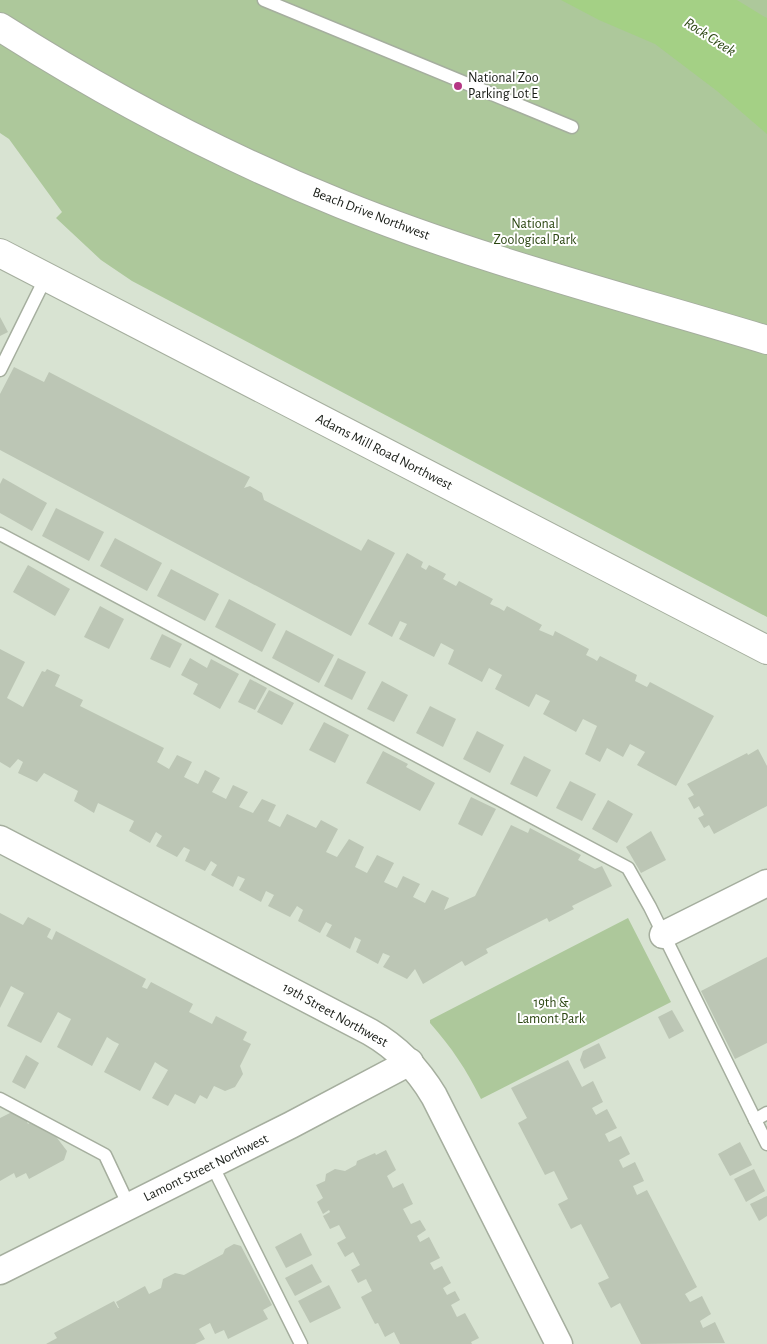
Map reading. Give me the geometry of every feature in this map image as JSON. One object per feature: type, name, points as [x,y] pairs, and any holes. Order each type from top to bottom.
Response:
[{"type":"main road","name":"Beach Drive Northwest","points":[[0,27],[96,85],[154,117],[261,170],[342,204],[386,221],[534,271],[767,340]]},
{"type":"main road","name":"Adams Mill Road Northwest","points":[[0,253],[767,650]]},
{"type":"street","name":"19th Street Northwest","points":[[0,840],[370,1032],[393,1047],[410,1062],[434,1096],[559,1344]]},
{"type":"street","points":[[663,935],[767,883]]},
{"type":"street","name":"Lamont Street Northwest","points":[[0,1271],[212,1165],[410,1062]]},
{"type":"lane","points":[[264,0],[572,127]]},
{"type":"lane","points":[[0,370],[46,277]]},
{"type":"lane","points":[[0,534],[628,868],[767,1144]]},
{"type":"lane","points":[[0,1099],[105,1155],[129,1206]]},
{"type":"lane","points":[[755,1120],[767,1113]]},
{"type":"lane","points":[[212,1165],[301,1344]]},
{"type":"green space","name":"National Zoological Park","points":[[0,0],[767,0],[767,617],[132,281],[101,260],[56,218],[62,212],[9,139],[0,133]]},
{"type":"green space","name":"19th & Lamont Park","points":[[628,918],[671,1002],[481,1099],[458,1059],[430,1023],[430,1020]]},
{"type":"water","name":"Rock Creek","points":[[561,0],[737,0],[767,18],[767,134],[717,91],[655,44],[599,20]]},
{"type":"building","points":[[0,317],[8,332],[0,336]]},
{"type":"building","points":[[14,367],[44,382],[49,372],[250,477],[244,488],[250,486],[262,493],[264,500],[361,551],[368,539],[395,553],[351,636],[0,450],[0,394]]},
{"type":"building","points":[[3,478],[47,503],[32,531],[0,513],[0,484]]},
{"type":"building","points":[[56,508],[104,532],[89,561],[42,536]]},
{"type":"building","points":[[115,538],[162,563],[147,591],[100,566]]},
{"type":"building","points":[[407,553],[423,562],[421,567],[426,570],[429,565],[446,574],[443,579],[456,586],[459,581],[493,599],[490,604],[504,611],[507,606],[542,625],[539,630],[553,636],[555,631],[589,649],[586,655],[597,661],[600,656],[637,675],[635,681],[647,687],[650,682],[714,716],[676,786],[637,765],[645,752],[630,744],[623,757],[607,748],[600,762],[585,754],[597,726],[583,719],[576,732],[543,714],[550,701],[536,694],[529,707],[495,689],[502,675],[489,668],[482,682],[448,664],[454,650],[441,643],[434,657],[399,639],[407,624],[400,621],[392,637],[368,624]]},
{"type":"building","points":[[28,565],[70,589],[55,616],[13,592]]},
{"type":"building","points":[[171,569],[219,594],[205,621],[157,596]]},
{"type":"building","points":[[229,599],[276,624],[262,652],[215,627]]},
{"type":"building","points":[[100,606],[124,619],[109,649],[84,637]]},
{"type":"building","points":[[286,630],[334,655],[319,683],[272,658]]},
{"type":"building","points":[[162,634],[182,644],[170,668],[150,659]]},
{"type":"building","points":[[0,649],[25,662],[7,698],[23,707],[42,671],[45,672],[47,669],[60,675],[55,686],[83,700],[80,706],[164,748],[157,762],[169,769],[177,755],[192,762],[184,777],[198,784],[205,770],[220,778],[212,792],[226,799],[233,785],[248,792],[239,807],[253,813],[262,799],[276,805],[268,821],[280,827],[287,814],[316,828],[321,820],[338,829],[326,852],[337,857],[349,839],[364,847],[355,867],[367,873],[377,855],[394,863],[384,882],[397,888],[403,876],[420,884],[413,897],[425,903],[432,890],[449,898],[444,910],[475,896],[511,825],[528,833],[530,828],[581,855],[578,860],[595,869],[602,866],[612,886],[572,906],[574,909],[549,922],[547,918],[486,949],[488,953],[465,966],[462,961],[423,984],[415,969],[407,979],[383,967],[390,956],[383,953],[378,964],[356,952],[361,940],[355,937],[350,949],[326,936],[332,925],[326,922],[320,933],[298,921],[303,910],[297,906],[290,917],[268,906],[274,895],[266,891],[261,902],[239,890],[245,879],[238,876],[233,887],[211,875],[217,865],[211,861],[205,871],[185,861],[190,850],[184,847],[177,857],[156,846],[162,836],[156,832],[150,843],[129,831],[134,821],[98,803],[94,813],[74,801],[78,791],[44,773],[37,782],[18,773],[23,762],[18,759],[10,768],[0,762]]},
{"type":"building","points":[[190,658],[207,668],[211,659],[239,674],[220,709],[193,694],[198,684],[181,675]]},
{"type":"building","points":[[338,658],[366,672],[352,700],[324,686]]},
{"type":"building","points":[[250,679],[267,688],[255,710],[238,702]]},
{"type":"building","points":[[382,681],[408,695],[394,722],[367,709]]},
{"type":"building","points":[[269,690],[294,703],[282,725],[257,712]]},
{"type":"building","points":[[430,706],[456,719],[443,747],[416,733]]},
{"type":"building","points":[[324,722],[349,735],[335,763],[309,750]]},
{"type":"building","points":[[477,731],[504,745],[490,773],[463,759]]},
{"type":"building","points":[[758,749],[767,766],[767,806],[714,834],[709,825],[704,828],[698,818],[704,815],[699,806],[694,809],[688,798],[694,795],[687,784]]},
{"type":"building","points":[[383,751],[408,764],[406,767],[435,783],[420,811],[366,783]]},
{"type":"building","points":[[524,756],[551,770],[537,797],[510,784]]},
{"type":"building","points":[[570,781],[596,794],[582,821],[556,808]]},
{"type":"building","points":[[471,797],[496,809],[482,836],[458,824]]},
{"type":"building","points":[[608,800],[633,814],[617,843],[592,829]]},
{"type":"building","points":[[651,831],[666,860],[641,873],[626,847]]},
{"type":"building","points":[[0,913],[23,925],[28,917],[51,929],[47,937],[52,940],[56,931],[146,979],[142,987],[147,989],[151,982],[193,1004],[189,1012],[212,1024],[216,1016],[247,1032],[243,1040],[251,1044],[240,1066],[243,1074],[235,1087],[225,1091],[214,1086],[207,1099],[200,1095],[195,1104],[175,1094],[168,1106],[152,1098],[168,1070],[155,1062],[140,1091],[104,1072],[119,1044],[107,1037],[92,1066],[57,1047],[71,1019],[58,1012],[41,1043],[7,1026],[24,993],[11,986],[0,1008]]},
{"type":"building","points":[[767,957],[767,1043],[735,1059],[701,991]]},
{"type":"building","points":[[672,1010],[684,1031],[669,1039],[658,1017]]},
{"type":"building","points":[[599,1043],[606,1058],[584,1069],[580,1060],[583,1051]]},
{"type":"building","points":[[26,1055],[39,1063],[25,1089],[12,1082]]},
{"type":"building","points":[[568,1060],[582,1087],[593,1081],[603,1102],[592,1108],[596,1115],[607,1109],[617,1128],[605,1134],[609,1142],[621,1136],[630,1154],[619,1160],[623,1168],[635,1162],[644,1181],[633,1186],[637,1195],[647,1190],[697,1287],[685,1294],[690,1302],[702,1296],[711,1314],[700,1321],[703,1328],[715,1322],[725,1343],[641,1344],[620,1303],[611,1308],[598,1283],[609,1278],[581,1224],[571,1229],[558,1204],[568,1199],[554,1171],[545,1175],[518,1123],[527,1118],[511,1088]]},
{"type":"building","points":[[14,1111],[25,1117],[28,1124],[31,1122],[54,1134],[67,1151],[64,1160],[29,1179],[26,1173],[16,1178],[14,1173],[0,1181],[0,1118]]},
{"type":"building","points":[[740,1142],[752,1165],[730,1176],[718,1154]]},
{"type":"building","points":[[386,1150],[396,1170],[387,1176],[393,1188],[403,1183],[413,1204],[403,1209],[411,1224],[420,1220],[426,1230],[417,1236],[420,1242],[429,1237],[440,1258],[430,1263],[434,1270],[442,1266],[451,1283],[443,1288],[447,1295],[455,1291],[460,1300],[451,1305],[457,1317],[465,1313],[479,1338],[471,1342],[472,1344],[400,1344],[394,1332],[385,1337],[378,1323],[375,1324],[361,1297],[372,1291],[366,1279],[358,1283],[351,1270],[360,1265],[353,1252],[345,1257],[337,1243],[346,1238],[339,1225],[330,1229],[323,1216],[330,1212],[329,1210],[323,1214],[317,1202],[323,1198],[316,1185],[325,1181],[326,1174],[335,1169],[345,1171],[356,1165],[357,1161]]},
{"type":"building","points":[[754,1169],[765,1191],[746,1202],[734,1179]]},
{"type":"building","points":[[767,1196],[767,1216],[759,1221],[750,1204]]},
{"type":"building","points":[[301,1233],[312,1255],[286,1268],[275,1247]]},
{"type":"building","points":[[234,1244],[241,1246],[272,1305],[263,1310],[268,1319],[228,1339],[224,1330],[215,1334],[210,1323],[199,1329],[205,1339],[195,1344],[46,1344],[57,1338],[54,1333],[114,1301],[119,1308],[116,1302],[145,1286],[149,1294],[161,1288],[163,1279],[175,1273],[184,1275],[223,1254],[225,1249]]},
{"type":"building","points":[[312,1264],[322,1282],[295,1296],[285,1278]]},
{"type":"building","points":[[329,1285],[341,1308],[310,1323],[298,1301]]},
{"type":"place","name":"National Zoo Parking Lot E","points":[[458,86]]}]
